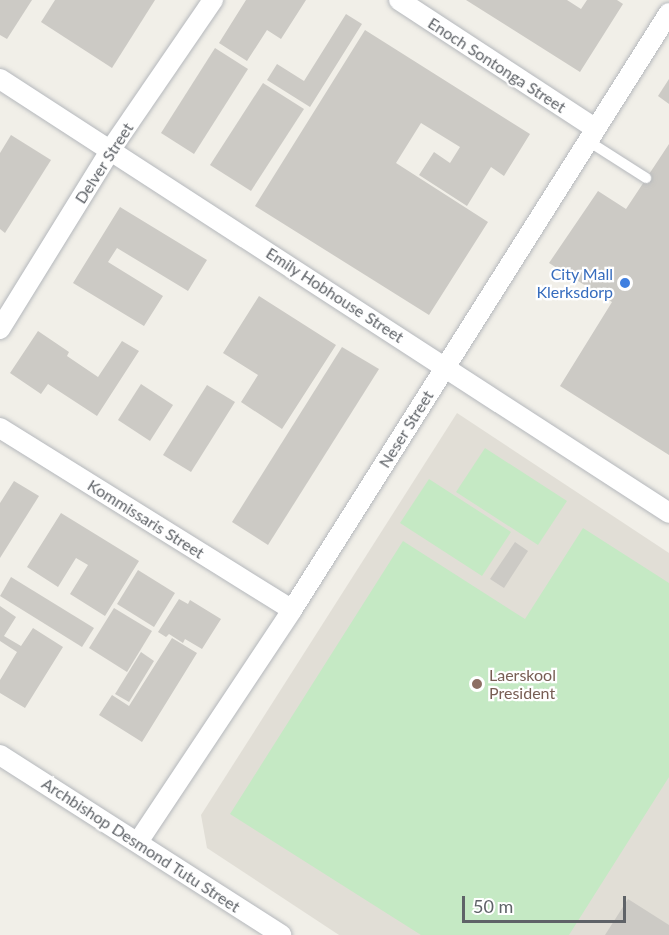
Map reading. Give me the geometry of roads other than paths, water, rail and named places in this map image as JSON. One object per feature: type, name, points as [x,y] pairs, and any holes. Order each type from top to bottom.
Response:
[{"type":"street","name":"Delver Street","points":[[0,329],[111,149],[213,0]]},
{"type":"street","name":"Enoch Sontonga Street","points":[[399,0],[592,135]]},
{"type":"street","name":"Neser Street","points":[[138,842],[292,610],[669,13]]},
{"type":"street","name":"Emily Hobhouse Street","points":[[0,79],[669,513]]},
{"type":"street","name":"Kommissaris Street","points":[[0,428],[292,610]]},
{"type":"street","name":"Archbishop Desmond Tutu Street","points":[[0,755],[281,935]]},
{"type":"lane","points":[[592,135],[646,178]]},
{"type":"place","name":"City Mall Klerksdorp","points":[[625,283]]},
{"type":"place","name":"Laerskool President","points":[[477,684]]}]
